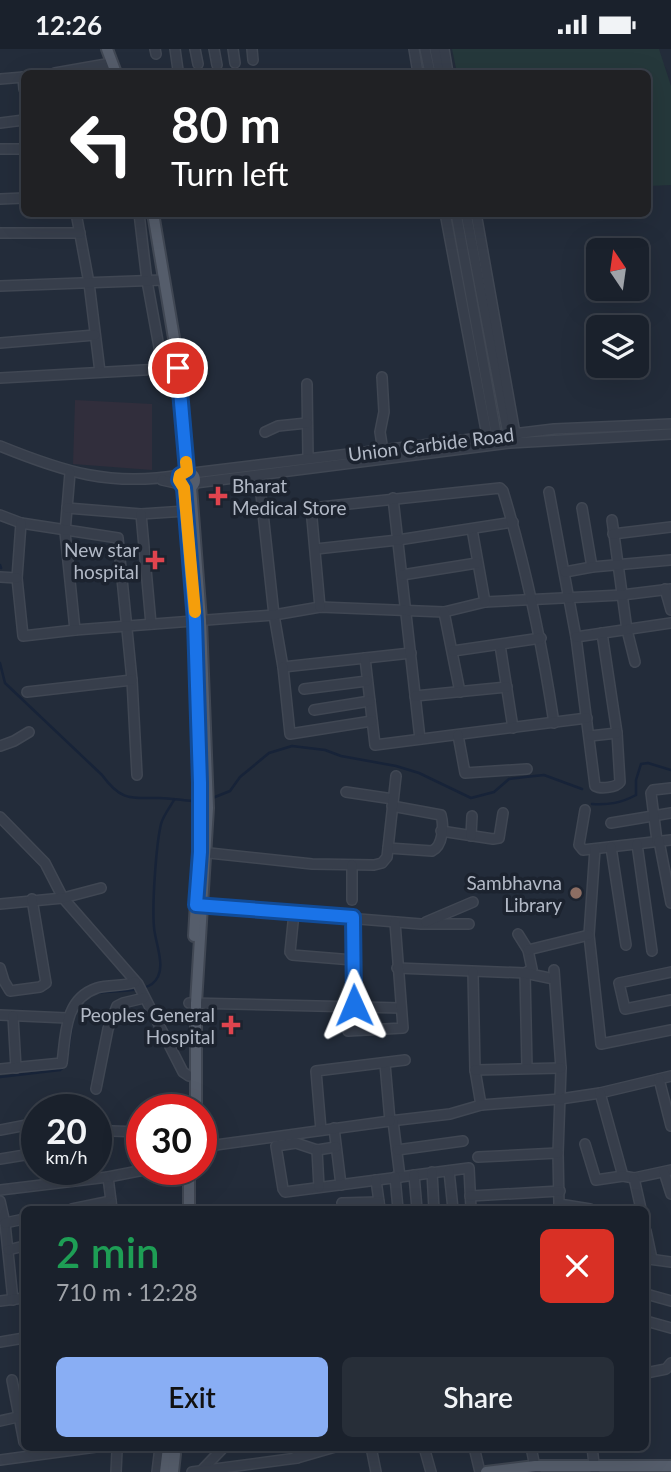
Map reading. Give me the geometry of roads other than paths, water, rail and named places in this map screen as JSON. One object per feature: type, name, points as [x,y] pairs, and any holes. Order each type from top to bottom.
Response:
[{"type":"main road","points":[[107,49],[114,68]]},
{"type":"main road","points":[[154,217],[178,368],[198,620],[204,807],[189,1094]]},
{"type":"main road","points":[[187,480],[186,511],[198,620]]},
{"type":"main road","points":[[193,1003],[196,1094]]},
{"type":"main road","points":[[189,1185],[189,1206]]},
{"type":"main road","points":[[196,1185],[196,1206]]},
{"type":"main road","points":[[165,1472],[168,1451]]},
{"type":"main road","points":[[173,1472],[175,1451]]},
{"type":"main road","points":[[594,1470],[671,1466]]},
{"type":"main road","points":[[486,1472],[536,1469],[671,1472]]},
{"type":"street","points":[[175,49],[178,70]]},
{"type":"street","points":[[195,49],[198,64]]},
{"type":"street","points":[[214,49],[217,65]]},
{"type":"street","points":[[233,49],[235,63]]},
{"type":"street","points":[[252,49],[253,60]]},
{"type":"street","points":[[414,49],[418,70]]},
{"type":"street","points":[[425,49],[429,70]]},
{"type":"street","points":[[435,49],[439,70]]},
{"type":"street","points":[[444,49],[448,70]]},
{"type":"street","points":[[0,79],[21,77]]},
{"type":"street","points":[[0,123],[21,120]]},
{"type":"street","points":[[0,149],[21,149]]},
{"type":"street","points":[[0,199],[21,198]]},
{"type":"street","points":[[77,217],[89,283],[100,372]]},
{"type":"street","points":[[139,217],[147,282],[163,369]]},
{"type":"street","points":[[446,217],[493,441]]},
{"type":"street","points":[[457,217],[493,441]]},
{"type":"street","points":[[467,217],[512,439]]},
{"type":"street","points":[[476,217],[512,439]]},
{"type":"street","points":[[0,233],[80,233]]},
{"type":"street","points":[[0,286],[163,280]]},
{"type":"street","points":[[0,342],[95,335]]},
{"type":"street","points":[[0,378],[178,368]]},
{"type":"street","points":[[382,377],[384,412],[380,432],[383,451]]},
{"type":"street","points":[[307,384],[309,457]]},
{"type":"street","points":[[265,432],[278,426],[307,423]]},
{"type":"street","name":"Union Carbide Road","points":[[512,439],[566,428],[671,425]]},
{"type":"street","name":"Union Carbide Road","points":[[187,480],[309,457],[512,439],[671,434]]},
{"type":"street","name":"Union Carbide Road","points":[[187,480],[259,476],[493,441]]},
{"type":"street","points":[[0,446],[70,473],[110,479],[187,480]]},
{"type":"street","points":[[70,473],[65,532],[75,630]]},
{"type":"street","points":[[259,476],[290,734],[372,721]]},
{"type":"street","points":[[320,607],[311,508],[500,488],[513,522],[541,638],[554,723]]},
{"type":"street","points":[[549,492],[576,637],[595,786],[598,788],[616,786],[620,782],[617,733],[602,633]]},
{"type":"street","points":[[393,498],[420,740]]},
{"type":"street","points":[[67,508],[141,514],[186,511]]},
{"type":"street","points":[[582,508],[592,567]]},
{"type":"street","points":[[141,514],[151,624]]},
{"type":"street","points":[[0,515],[20,523],[65,532],[118,538],[132,680],[137,775]]},
{"type":"street","points":[[612,520],[626,630],[635,662]]},
{"type":"street","points":[[316,549],[398,540],[513,522]]},
{"type":"street","points":[[20,523],[17,578],[23,636],[126,625],[274,615],[320,607],[444,611],[485,602],[622,595],[668,589],[671,610]]},
{"type":"street","points":[[613,534],[671,527]]},
{"type":"street","points":[[472,529],[485,602]]},
{"type":"street","points":[[565,572],[671,560]]},
{"type":"street","points":[[402,575],[477,563]]},
{"type":"street","points":[[0,577],[17,578]]},
{"type":"street","points":[[444,611],[460,692]]},
{"type":"street","points":[[576,637],[671,623]]},
{"type":"street","points":[[453,651],[541,638]]},
{"type":"street","points":[[500,645],[513,728]]},
{"type":"street","points":[[282,667],[411,653]]},
{"type":"street","points":[[365,658],[375,745],[587,719]]},
{"type":"street","points":[[27,692],[132,680]]},
{"type":"street","points":[[304,689],[368,681]]},
{"type":"street","points":[[415,696],[507,687]]},
{"type":"street","points":[[314,710],[370,701]]},
{"type":"street","points":[[0,746],[29,732]]},
{"type":"street","points":[[590,736],[617,733]]},
{"type":"street","points":[[458,735],[465,773],[527,769]]},
{"type":"street","points":[[203,853],[312,864],[374,866],[382,863],[387,857],[396,776]]},
{"type":"street","points":[[671,788],[651,792],[658,841],[671,897]]},
{"type":"street","points":[[346,792],[441,815],[440,843],[437,849],[432,851],[388,848]]},
{"type":"street","points":[[585,810],[579,845],[583,850],[671,840]]},
{"type":"street","points":[[441,831],[499,838],[503,813]]},
{"type":"street","points":[[611,823],[671,813]]},
{"type":"street","points":[[471,836],[472,816]]},
{"type":"street","points":[[1,821],[45,863],[63,898],[140,989],[183,1072],[189,1076]]},
{"type":"street","points":[[637,844],[652,951]]},
{"type":"street","points":[[611,847],[626,945]]},
{"type":"street","points":[[595,849],[589,935],[601,1044],[671,1030]]},
{"type":"street","points":[[352,865],[352,900]]},
{"type":"street","points":[[0,904],[63,898],[101,888]]},
{"type":"street","points":[[0,968],[10,991],[40,987],[46,983],[32,899]]},
{"type":"street","points":[[421,924],[473,902]]},
{"type":"street","points":[[200,906],[421,924],[469,924]]},
{"type":"street","points":[[294,913],[290,952],[292,955],[353,960]]},
{"type":"street","points":[[353,917],[354,1005]]},
{"type":"street","points":[[348,1031],[403,1028],[395,922]]},
{"type":"street","points":[[518,934],[528,950],[532,969],[525,973]]},
{"type":"street","points":[[528,950],[589,935]]},
{"type":"street","points":[[397,968],[554,974],[561,1068],[559,1204],[571,1206]]},
{"type":"street","points":[[473,972],[475,1070],[481,1105]]},
{"type":"street","points":[[671,972],[619,983],[625,1010],[671,1000]]},
{"type":"street","points":[[525,973],[527,1068]]},
{"type":"street","points":[[0,1069],[62,1063],[67,1018],[75,1003],[84,994],[99,988],[140,989]]},
{"type":"street","points":[[96,1089],[108,1029],[117,1006],[140,989]]},
{"type":"street","points":[[193,1003],[220,998],[401,1008]]},
{"type":"street","points":[[0,1015],[67,1018]]},
{"type":"street","points":[[13,1016],[16,1068]]},
{"type":"street","points":[[320,1130],[316,1071],[405,1060]]},
{"type":"street","points":[[385,1064],[397,1150],[397,1206]]},
{"type":"street","points":[[475,1070],[561,1068]]},
{"type":"street","points":[[217,1146],[275,1141],[320,1130],[450,1114],[481,1105],[600,1093],[671,1076]]},
{"type":"street","points":[[659,1079],[671,1126]]},
{"type":"street","points":[[600,1093],[623,1177]]},
{"type":"street","points":[[0,1131],[21,1126]]},
{"type":"street","points":[[334,1128],[341,1185]]},
{"type":"street","points":[[112,1132],[126,1132]]},
{"type":"street","points":[[275,1141],[296,1143],[317,1150],[336,1147]]},
{"type":"street","points":[[275,1141],[285,1192],[469,1168],[471,1206]]},
{"type":"street","points":[[397,1150],[463,1141]]},
{"type":"street","points":[[585,1144],[596,1180],[634,1178],[668,1171],[671,1194]]},
{"type":"street","points":[[317,1150],[319,1187]]},
{"type":"street","points":[[478,1157],[558,1153]]},
{"type":"street","points":[[0,1159],[21,1156]]},
{"type":"street","points":[[449,1171],[453,1206]]},
{"type":"street","points":[[432,1173],[434,1206]]},
{"type":"street","points":[[414,1175],[417,1206]]},
{"type":"street","points":[[634,1178],[640,1206]]},
{"type":"street","points":[[342,1206],[342,1203],[379,1205],[376,1180]]},
{"type":"street","points":[[0,1190],[34,1185]]},
{"type":"street","points":[[109,1185],[111,1205]]},
{"type":"street","points":[[470,1196],[560,1191]]},
{"type":"street","points":[[0,1201],[13,1300]]},
{"type":"street","points":[[5,1223],[21,1220]]},
{"type":"street","points":[[8,1250],[21,1247]]},
{"type":"street","points":[[649,1259],[671,1262]]},
{"type":"street","points":[[649,1295],[671,1301]]},
{"type":"street","points":[[0,1301],[21,1299]]},
{"type":"street","points":[[649,1322],[671,1328]]},
{"type":"street","points":[[0,1342],[21,1338]]},
{"type":"street","points":[[649,1372],[666,1369],[671,1363]]},
{"type":"street","points":[[12,1380],[21,1412]]},
{"type":"street","points":[[0,1421],[21,1416]]},
{"type":"street","points":[[116,1472],[117,1451]]},
{"type":"street","points":[[157,1472],[160,1451]]},
{"type":"street","points":[[202,1470],[220,1451]]},
{"type":"street","points":[[297,1451],[297,1458]]},
{"type":"street","points":[[192,1472],[297,1458],[321,1451]]},
{"type":"street","points":[[372,1451],[376,1472]]},
{"type":"street","points":[[425,1451],[431,1472]]},
{"type":"street","points":[[475,1451],[480,1472]]},
{"type":"street","points":[[532,1451],[536,1469]]},
{"type":"street","points":[[592,1451],[594,1470]]},
{"type":"street","points":[[0,1460],[27,1452]]},
{"type":"waterway","points":[[0,663],[5,683],[115,790],[133,798],[203,801]]},
{"type":"waterway","points":[[210,799],[230,791],[240,777],[269,753],[292,746],[325,750],[341,756],[396,766],[419,773],[471,798],[494,792],[509,779],[544,775],[582,789]]},
{"type":"waterway","points":[[592,804],[615,803],[636,795],[636,780],[641,764],[648,763],[671,770]]},
{"type":"waterway","points":[[94,993],[147,987],[157,979],[160,972],[154,917],[156,860],[161,824],[174,800]]},
{"type":"waterway","points":[[0,1077],[60,1070],[66,1065],[73,1018]]},
{"type":"place","name":"Bharat Medical Store","points":[[218,496]]},
{"type":"place","name":"New star hospital","points":[[155,560]]},
{"type":"place","name":"Sambhavna Library","points":[[576,893]]},
{"type":"place","name":"Peoples General Hospital","points":[[231,1025]]}]
